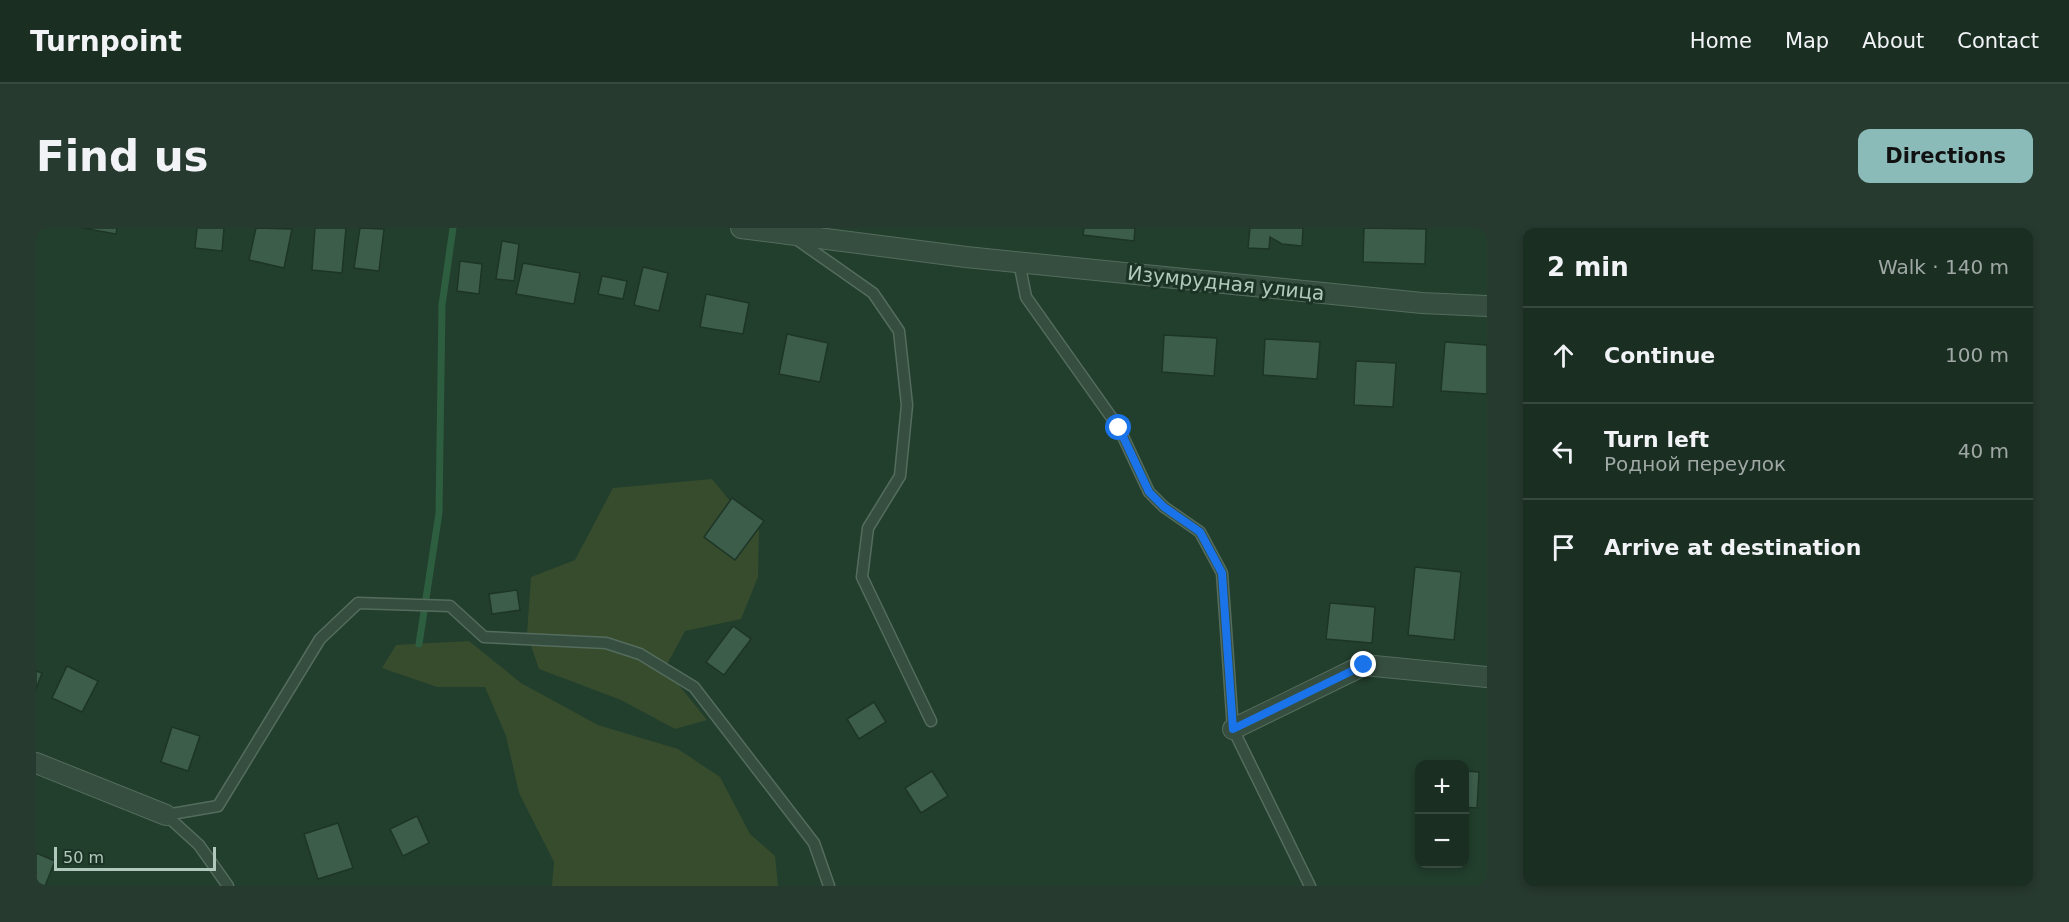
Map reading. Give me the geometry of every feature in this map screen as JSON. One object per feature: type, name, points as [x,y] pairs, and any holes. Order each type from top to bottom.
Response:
[{"type":"street","name":"Изумрудная улица","points":[[741,228],[966,257],[1422,303],[1487,306]]},
{"type":"street","points":[[1233,729],[1364,665],[1487,677]]},
{"type":"street","points":[[36,763],[166,815]]},
{"type":"lane","points":[[788,234],[873,293],[899,331],[907,405],[900,476],[868,528],[862,577],[931,721]]},
{"type":"lane","points":[[1019,262],[1026,297],[1119,428],[1149,492],[1164,507],[1200,532],[1222,573],[1233,729],[1310,886]]},
{"type":"lane","points":[[166,815],[218,806],[320,639],[358,603],[450,606],[484,637],[606,643],[640,654],[694,687],[814,843],[829,886]]},
{"type":"lane","points":[[166,815],[199,844],[228,886]]},
{"type":"green space","points":[[712,479],[734,506],[759,529],[758,577],[741,619],[685,631],[665,668],[707,720],[675,729],[621,700],[539,669],[527,634],[531,577],[575,560],[613,488]]},
{"type":"green space","points":[[469,641],[521,683],[598,725],[678,749],[720,777],[750,834],[775,856],[778,886],[552,886],[554,862],[519,793],[506,736],[485,687],[437,687],[382,668],[396,645]]},
{"type":"building","points":[[82,228],[117,228],[116,234]]},
{"type":"building","points":[[197,228],[224,228],[222,251],[195,248]]},
{"type":"building","points":[[256,228],[292,229],[284,268],[249,260]]},
{"type":"building","points":[[315,228],[346,228],[342,273],[312,270]]},
{"type":"building","points":[[360,228],[384,229],[379,271],[354,268]]},
{"type":"building","points":[[1084,228],[1135,228],[1134,241],[1083,235]]},
{"type":"building","points":[[1250,228],[1303,228],[1302,246],[1282,244],[1270,237],[1269,249],[1248,248]]},
{"type":"building","points":[[1364,228],[1426,229],[1425,264],[1363,262]]},
{"type":"building","points":[[502,241],[519,244],[514,281],[496,279]]},
{"type":"building","points":[[460,261],[482,264],[479,294],[457,291]]},
{"type":"building","points":[[523,263],[580,273],[574,304],[516,294]]},
{"type":"building","points":[[643,267],[668,273],[659,311],[634,305]]},
{"type":"building","points":[[602,276],[627,281],[623,299],[598,294]]},
{"type":"building","points":[[706,294],[749,303],[743,334],[700,327]]},
{"type":"building","points":[[787,334],[828,343],[820,382],[779,374]]},
{"type":"building","points":[[1164,335],[1217,338],[1214,376],[1162,372]]},
{"type":"building","points":[[1265,339],[1320,342],[1317,379],[1263,375]]},
{"type":"building","points":[[1445,342],[1487,345],[1487,394],[1441,391]]},
{"type":"building","points":[[1356,361],[1396,363],[1393,407],[1354,405]]},
{"type":"building","points":[[732,498],[764,521],[735,560],[704,537]]},
{"type":"building","points":[[1415,567],[1461,572],[1454,640],[1408,635]]},
{"type":"building","points":[[517,590],[520,610],[492,614],[489,594]]},
{"type":"building","points":[[1330,603],[1375,607],[1372,643],[1326,639]]},
{"type":"building","points":[[733,626],[751,639],[724,675],[706,662]]},
{"type":"building","points":[[67,666],[98,681],[82,712],[52,698]]},
{"type":"building","points":[[36,671],[42,673],[36,689]]},
{"type":"building","points":[[874,702],[886,722],[859,739],[847,719]]},
{"type":"building","points":[[172,727],[200,736],[188,771],[161,762]]},
{"type":"building","points":[[932,771],[948,796],[921,813],[905,788]]},
{"type":"building","points":[[1469,771],[1479,772],[1477,808],[1469,807]]},
{"type":"building","points":[[417,816],[429,843],[403,856],[390,829]]},
{"type":"building","points":[[338,823],[353,868],[318,879],[304,834]]},
{"type":"building","points":[[36,853],[55,861],[45,886],[36,883]]},
{"type":"waterway","points":[[419,644],[439,513],[442,305],[453,228]]},
{"type":"route","points":[[1119,428],[1149,492],[1164,507],[1200,532],[1222,573],[1233,729],[1364,665]]}]
